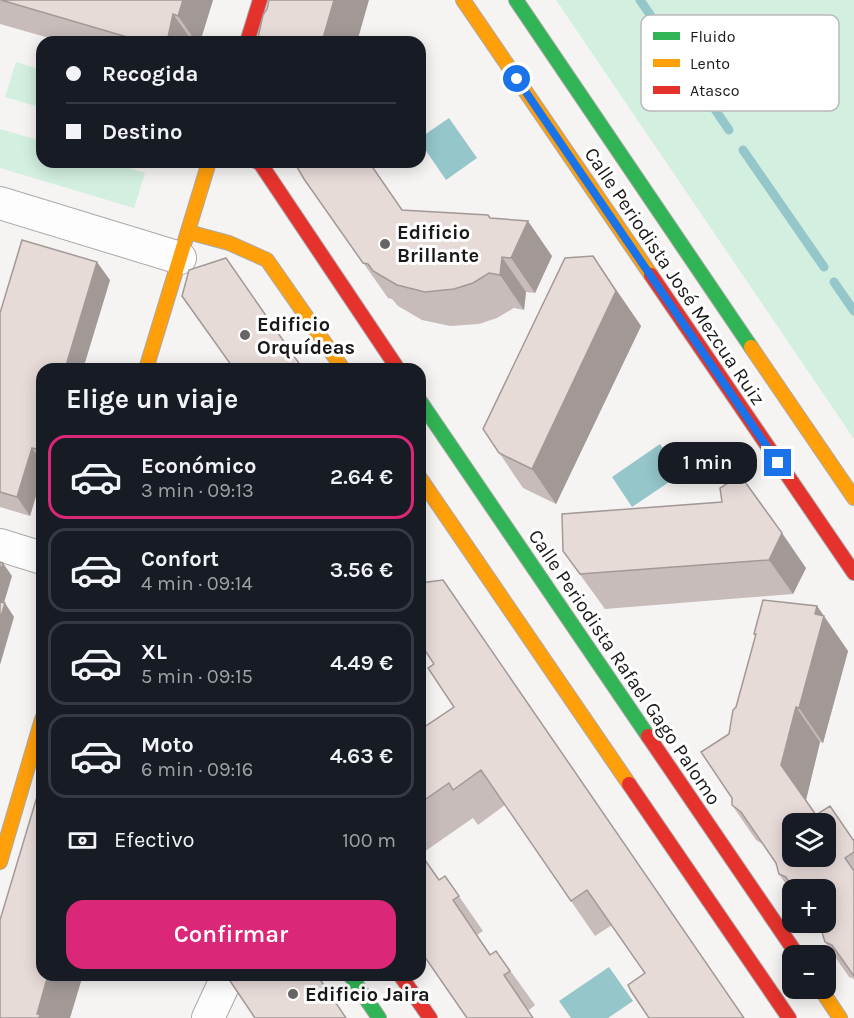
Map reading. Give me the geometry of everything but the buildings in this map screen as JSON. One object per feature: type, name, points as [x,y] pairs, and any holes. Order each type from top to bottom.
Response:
[{"type":"street","points":[[249,36],[260,0]]},
{"type":"street","name":"Calle Periodista José Mezcua Ruiz","points":[[463,0],[854,573]]},
{"type":"street","name":"Calle Periodista José Mezcua Ruiz","points":[[516,0],[854,498]]},
{"type":"street","points":[[148,363],[208,168]]},
{"type":"street","points":[[263,168],[394,363]]},
{"type":"street","points":[[0,202],[184,245],[229,243],[267,260],[339,363]]},
{"type":"street","name":"Calle Periodista Rafael Gago Palomo","points":[[426,410],[791,945]]},
{"type":"street","points":[[426,487],[789,1018]]},
{"type":"street","points":[[0,546],[36,556]]},
{"type":"street","points":[[0,862],[36,739]]},
{"type":"street","points":[[208,1018],[225,981]]},
{"type":"street","points":[[354,981],[380,1018]]},
{"type":"street","points":[[404,981],[430,1018]]},
{"type":"street","points":[[827,999],[840,1018]]},
{"type":"green space","points":[[556,0],[854,0],[854,439]]},
{"type":"green space","points":[[16,62],[36,68],[36,106],[5,97]]},
{"type":"green space","points":[[0,129],[36,139],[36,168],[129,168],[145,173],[134,208],[0,168]]},
{"type":"water","points":[[449,118],[477,158],[446,180],[426,151],[426,134]]},
{"type":"water","points":[[660,444],[681,474],[632,507],[612,477]]},
{"type":"water","points":[[609,967],[633,1001],[608,1018],[571,1018],[559,1001]]},
{"type":"waterway","points":[[640,0],[650,15]]},
{"type":"waterway","points":[[716,111],[729,130]]},
{"type":"waterway","points":[[743,150],[824,267]]},
{"type":"waterway","points":[[834,282],[854,311]]},
{"type":"traffic: fast","points":[[516,0],[751,347]]},
{"type":"traffic: fast","points":[[426,410],[648,736]]},
{"type":"traffic: fast","points":[[354,981],[379,1018]]},
{"type":"traffic: slow","points":[[463,0],[651,275]]},
{"type":"traffic: slow","points":[[148,363],[207,168]]},
{"type":"traffic: slow","points":[[188,232],[229,243],[267,260],[339,363]]},
{"type":"traffic: slow","points":[[751,347],[854,498]]},
{"type":"traffic: slow","points":[[426,487],[629,784]]},
{"type":"traffic: slow","points":[[0,862],[36,739]]},
{"type":"traffic: slow","points":[[827,999],[840,1018]]},
{"type":"traffic: jam","points":[[249,36],[260,0]]},
{"type":"traffic: jam","points":[[263,168],[394,363]]},
{"type":"traffic: jam","points":[[651,275],[854,573]]},
{"type":"traffic: jam","points":[[648,736],[790,945]]},
{"type":"traffic: jam","points":[[629,784],[789,1018]]},
{"type":"traffic: jam","points":[[404,981],[430,1018]]},
{"type":"place","name":"Edificio Brillante","points":[[385,244]]},
{"type":"place","name":"Edificio Orquídeas","points":[[245,335]]},
{"type":"place","name":"Edificio Jaira","points":[[293,994]]},
{"type":"route","points":[[517,79],[778,463]]}]
